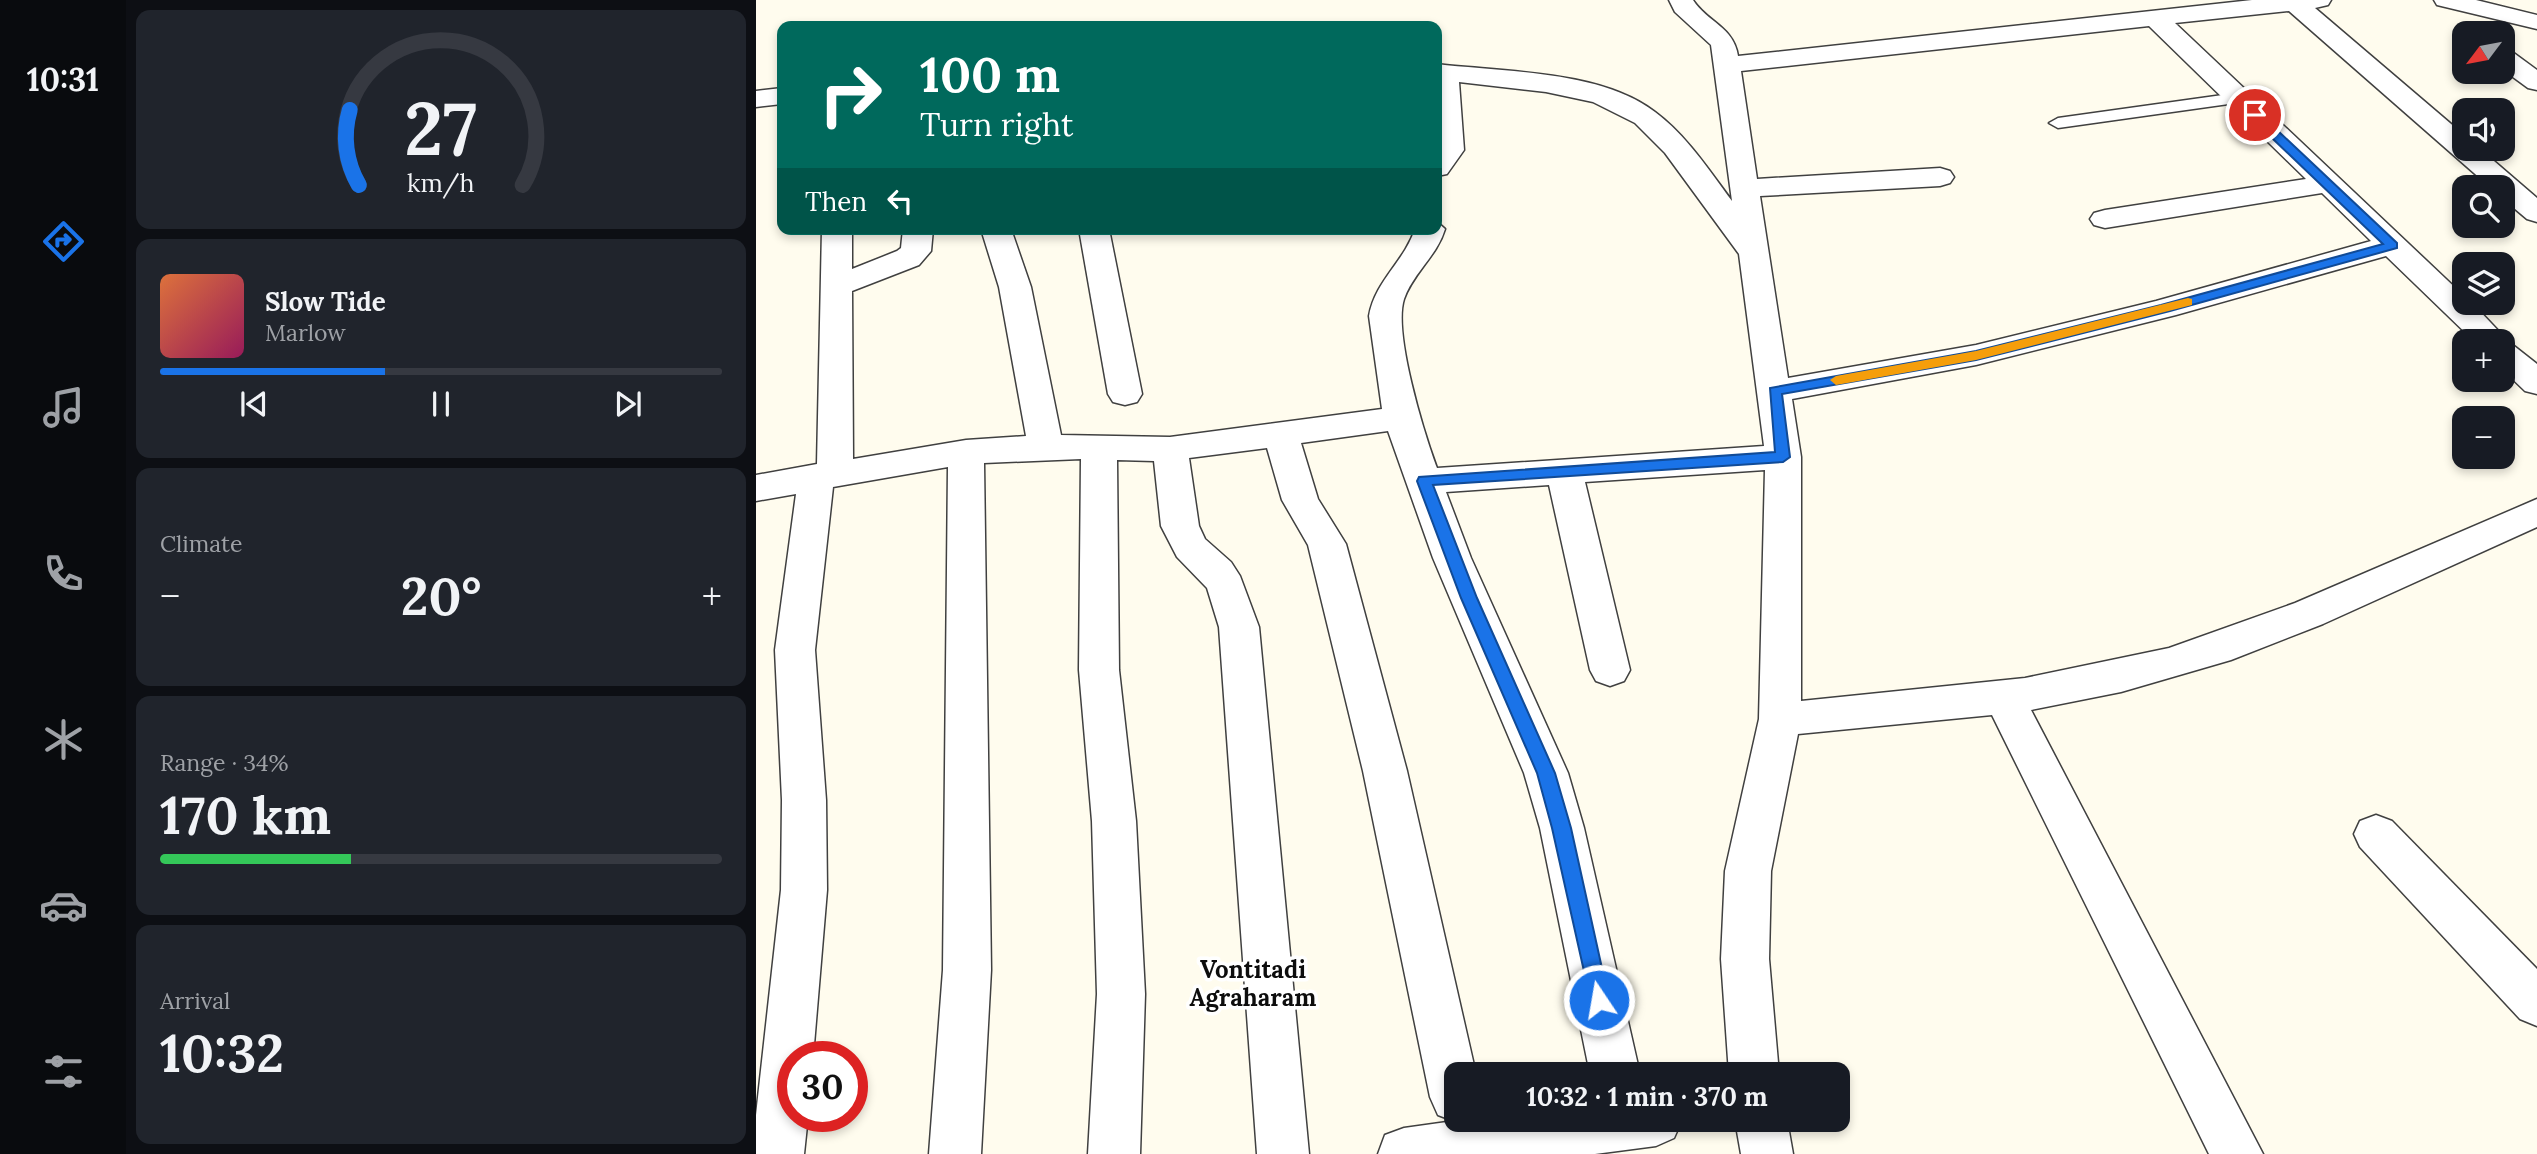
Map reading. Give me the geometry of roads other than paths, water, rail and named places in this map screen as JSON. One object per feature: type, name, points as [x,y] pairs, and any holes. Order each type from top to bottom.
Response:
[{"type":"street","points":[[1681,0],[1684,6],[1720,38],[1727,65],[1783,457],[1780,719],[1748,871],[1745,959],[1753,1062]]},
{"type":"street","points":[[2428,0],[2456,21]]},
{"type":"street","points":[[2446,0],[2537,22]]},
{"type":"street","points":[[1727,65],[2156,19],[2238,4],[2307,1],[2537,213]]},
{"type":"street","points":[[2156,19],[2480,329]]},
{"type":"street","points":[[2515,66],[2537,82]]},
{"type":"street","points":[[1442,73],[1597,94],[1643,115],[1694,173],[1755,255]]},
{"type":"street","points":[[1442,82],[1450,150],[1442,160]]},
{"type":"street","points":[[756,99],[777,97]]},
{"type":"street","points":[[1745,188],[1940,177]]},
{"type":"street","points":[[2105,219],[2327,184]]},
{"type":"street","points":[[778,1154],[804,890],[804,800],[795,650],[826,474],[837,235]]},
{"type":"street","points":[[836,286],[908,258],[916,251],[917,235]]},
{"type":"street","points":[[998,235],[1015,287],[1046,447]]},
{"type":"street","points":[[1095,235],[1125,394]]},
{"type":"street","points":[[1428,235],[1426,243],[1400,274],[1386,300],[1385,316],[1401,418],[1465,588],[1546,773],[1562,828],[1612,1062]]},
{"type":"street","points":[[1775,391],[1976,355],[2165,308],[2392,245]]},
{"type":"street","points":[[2515,362],[2537,383]]},
{"type":"street","points":[[756,488],[966,452],[1046,447],[1170,449],[1401,418]]},
{"type":"street","points":[[1281,435],[1300,500],[1327,544],[1385,771],[1448,1062]]},
{"type":"street","points":[[1098,449],[1099,670],[1114,821],[1121,994],[1115,1154]]},
{"type":"street","points":[[1170,449],[1180,526],[1190,547],[1226,586],[1239,627],[1248,706],[1283,1154]]},
{"type":"street","points":[[955,1154],[967,970],[966,452]]},
{"type":"street","points":[[1424,481],[1783,457]]},
{"type":"street","points":[[1564,471],[1610,670]]},
{"type":"street","points":[[1780,719],[2004,697],[2126,676],[2230,643],[2537,512]]},
{"type":"street","points":[[2004,697],[2237,1154]]},
{"type":"street","points":[[2376,834],[2537,1003]]},
{"type":"street","points":[[1404,1154],[1444,1131]]},
{"type":"street","points":[[1763,1132],[1767,1154]]},
{"type":"lane","points":[[2057,123],[2237,98]]},
{"type":"district","name":"Vontitadi Agraharam","points":[[1253,983]]}]
